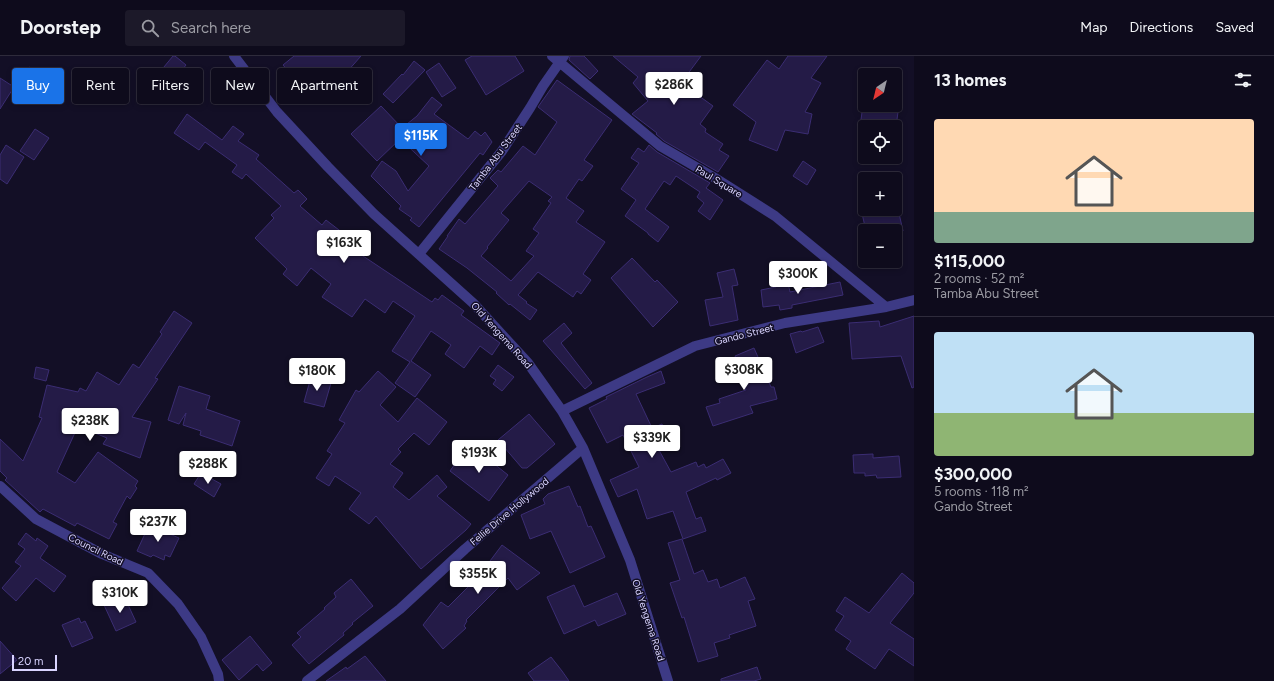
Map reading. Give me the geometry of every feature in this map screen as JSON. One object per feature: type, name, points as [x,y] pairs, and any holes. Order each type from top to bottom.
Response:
[{"type":"street","name":"Old Yengema Road","points":[[234,56],[277,112],[328,167],[374,214],[473,303],[528,363],[562,410],[583,448],[630,560],[668,681]]},
{"type":"street","name":"Tamba Abu Street","points":[[419,254],[502,151],[558,58]]},
{"type":"street","name":"Paul Square","points":[[558,58],[660,146],[775,216],[886,307]]},
{"type":"street","name":"Gando Street","points":[[562,410],[695,346],[785,323],[886,307],[914,300]]},
{"type":"street","name":"Fellie Drive Hollywood","points":[[307,681],[400,609],[465,548],[583,448]]},
{"type":"street","name":"Council Road","points":[[0,486],[36,519],[102,554],[148,573],[178,604],[201,638],[218,674],[219,681]]},
{"type":"building","points":[[173,56],[186,65],[184,68],[163,68]]},
{"type":"building","points":[[294,56],[361,56],[350,68],[286,68],[283,65]]},
{"type":"building","points":[[472,56],[515,56],[524,71],[486,95],[465,60]]},
{"type":"building","points":[[570,56],[584,56],[598,71],[590,79],[569,60]]},
{"type":"building","points":[[613,56],[701,56],[681,83],[713,106],[700,124],[706,129],[705,132],[723,144],[719,150],[729,156],[718,172],[664,141],[656,134],[657,133],[632,114],[648,101],[633,83],[638,77]]},
{"type":"building","points":[[788,56],[827,56],[811,78],[821,83],[805,112],[812,114],[808,134],[785,130],[777,151],[749,140],[756,122],[733,105],[767,60],[779,69]]},
{"type":"building","points":[[414,61],[425,70],[393,103],[383,94],[402,74],[403,75]]},
{"type":"building","points":[[439,63],[456,88],[442,97],[426,72]]},
{"type":"building","points":[[0,78],[12,86],[12,90],[0,109]]},
{"type":"building","points":[[557,80],[612,120],[584,160],[593,166],[582,181],[579,179],[566,198],[584,211],[576,222],[605,242],[583,274],[591,280],[581,294],[577,291],[573,297],[538,272],[518,295],[527,302],[526,303],[537,310],[530,320],[510,304],[509,305],[496,293],[497,292],[467,268],[439,249],[459,219],[465,224],[498,186],[490,178],[498,170],[501,172],[523,146],[535,155],[557,122],[538,107]],"holes":[[[529,181],[552,197],[548,201],[551,203],[533,229],[539,233],[526,251],[534,256],[511,281],[481,256],[509,220],[501,213]]]},
{"type":"building","points":[[432,97],[442,105],[434,114],[468,139],[475,131],[481,136],[485,132],[492,142],[483,155],[480,153],[419,227],[410,220],[412,218],[399,209],[401,206],[371,176],[382,161],[396,171],[408,191],[429,166],[400,139],[377,161],[351,134],[381,106],[402,128],[417,116]]},
{"type":"building","points":[[862,112],[898,112],[897,120],[861,120]]},
{"type":"building","points":[[187,114],[222,140],[233,126],[244,134],[238,141],[259,155],[256,159],[294,193],[298,190],[307,199],[300,206],[322,225],[326,220],[352,240],[348,246],[432,302],[435,298],[438,300],[442,295],[464,311],[461,315],[500,343],[492,355],[480,346],[464,368],[445,354],[451,345],[431,331],[411,361],[431,375],[415,397],[395,383],[410,362],[392,351],[415,316],[393,301],[385,313],[365,299],[352,317],[322,297],[331,284],[311,268],[297,286],[283,274],[287,269],[255,238],[274,218],[271,215],[281,206],[246,174],[242,179],[232,172],[237,165],[205,142],[199,150],[174,133]]},
{"type":"building","points":[[35,129],[49,138],[34,160],[20,151]]},
{"type":"building","points":[[6,145],[24,157],[7,184],[0,179],[0,155]]},
{"type":"building","points":[[649,145],[657,152],[710,183],[706,188],[723,200],[710,220],[698,211],[704,203],[697,197],[700,192],[676,176],[670,185],[664,181],[645,209],[669,227],[658,242],[625,216],[636,200],[621,189],[639,163],[631,158],[638,148],[644,152]]},
{"type":"building","points":[[803,161],[816,170],[807,185],[793,176]]},
{"type":"building","points":[[863,216],[900,216],[901,224],[864,224]]},
{"type":"building","points":[[632,258],[655,282],[657,280],[678,302],[653,327],[611,278]]},
{"type":"building","points":[[734,269],[738,285],[732,286],[738,320],[710,326],[705,300],[723,297],[717,273]]},
{"type":"building","points":[[840,282],[843,295],[792,305],[792,308],[780,310],[779,305],[763,307],[761,290],[776,287],[776,285],[788,283],[790,292]]},
{"type":"building","points":[[174,311],[192,323],[155,378],[158,379],[132,417],[151,422],[140,458],[103,444],[107,438],[78,426],[57,472],[75,483],[98,452],[138,481],[135,486],[137,488],[130,499],[127,496],[113,522],[117,524],[109,539],[77,523],[75,526],[43,509],[40,512],[5,480],[7,478],[0,471],[0,439],[23,461],[42,418],[39,417],[47,385],[78,392],[80,388],[86,391],[97,372],[119,385],[133,364],[139,368],[162,334],[160,332]]},
{"type":"building","points":[[914,316],[914,387],[912,388],[901,356],[852,359],[849,323],[879,321],[880,327]]},
{"type":"building","points":[[564,323],[572,333],[561,343],[592,383],[585,389],[543,341]]},
{"type":"building","points":[[818,327],[824,342],[796,353],[790,334]]},
{"type":"building","points":[[754,348],[771,387],[774,387],[777,399],[750,406],[753,413],[713,426],[706,407],[720,403],[719,399],[746,390],[736,366],[739,364],[735,356]]},
{"type":"building","points":[[498,365],[514,377],[502,391],[493,384],[496,380],[490,376]]},
{"type":"building","points":[[36,367],[49,370],[46,381],[34,378]]},
{"type":"building","points":[[378,371],[396,387],[380,405],[398,422],[417,398],[447,422],[429,445],[414,433],[398,449],[401,452],[390,464],[403,473],[393,487],[409,500],[437,475],[447,487],[437,496],[471,524],[421,569],[376,516],[369,524],[349,509],[361,493],[335,476],[329,486],[316,478],[332,454],[327,451],[345,423],[339,420],[356,390],[359,392]]},
{"type":"building","points":[[661,371],[665,383],[636,394],[652,428],[662,424],[667,435],[654,441],[671,472],[696,462],[698,467],[704,464],[706,468],[723,459],[731,473],[717,480],[716,478],[686,492],[696,519],[701,517],[706,531],[683,539],[673,511],[647,519],[637,489],[618,497],[610,480],[639,467],[623,435],[607,443],[589,408],[607,399],[606,397]]},
{"type":"building","points":[[311,377],[331,383],[324,407],[304,402]]},
{"type":"building","points":[[179,386],[210,396],[206,409],[240,421],[232,446],[200,435],[201,431],[183,425],[186,413],[179,424],[168,420]]},
{"type":"building","points":[[529,414],[555,444],[527,468],[522,468],[498,440]]},
{"type":"building","points":[[466,448],[486,462],[488,459],[508,475],[489,501],[450,471]]},
{"type":"building","points":[[873,454],[873,458],[899,456],[901,477],[877,478],[876,475],[865,476],[865,473],[854,473],[853,455]]},
{"type":"building","points":[[201,473],[221,484],[214,497],[194,484]]},
{"type":"building","points":[[569,486],[578,507],[580,506],[588,527],[591,526],[605,557],[570,573],[551,531],[530,539],[521,515],[545,504],[543,499],[548,494]]},
{"type":"building","points":[[149,525],[179,538],[170,557],[165,555],[164,560],[153,555],[151,557],[137,551]]},
{"type":"building","points":[[26,533],[36,541],[37,538],[48,546],[40,558],[66,576],[54,592],[36,578],[16,601],[2,588],[21,566],[15,562],[25,549],[18,544]]},
{"type":"building","points":[[682,539],[694,574],[703,570],[708,582],[717,579],[720,588],[745,577],[755,599],[748,601],[756,626],[729,635],[730,638],[714,643],[718,656],[698,662],[684,617],[682,618],[670,583],[680,580],[668,543]]},
{"type":"building","points":[[502,545],[540,573],[517,590],[508,578],[466,620],[467,621],[464,626],[466,628],[443,649],[423,625],[441,602],[448,607],[485,570],[484,569]]},
{"type":"building","points":[[902,573],[914,583],[914,593],[890,623],[914,639],[914,666],[889,649],[875,669],[846,649],[851,641],[835,630],[844,616],[836,611],[845,597],[869,613]]},
{"type":"building","points":[[351,579],[373,606],[352,623],[353,624],[343,633],[344,635],[309,664],[292,645],[301,637],[297,633],[325,609],[324,608],[336,597],[334,593]]},
{"type":"building","points":[[574,585],[584,607],[617,593],[626,614],[598,626],[595,620],[564,634],[547,597]]},
{"type":"building","points":[[124,596],[136,622],[116,631],[104,605]]},
{"type":"building","points":[[79,618],[81,623],[85,621],[93,638],[72,647],[62,625]]},
{"type":"building","points":[[250,636],[272,663],[263,671],[257,664],[239,680],[222,660]]},
{"type":"building","points":[[0,641],[17,660],[0,674]]},
{"type":"building","points":[[365,656],[386,681],[326,681],[346,667],[347,669]]},
{"type":"building","points":[[551,657],[569,681],[534,681],[528,673]]},
{"type":"building","points":[[757,667],[761,679],[754,681],[721,681],[721,679]]}]
